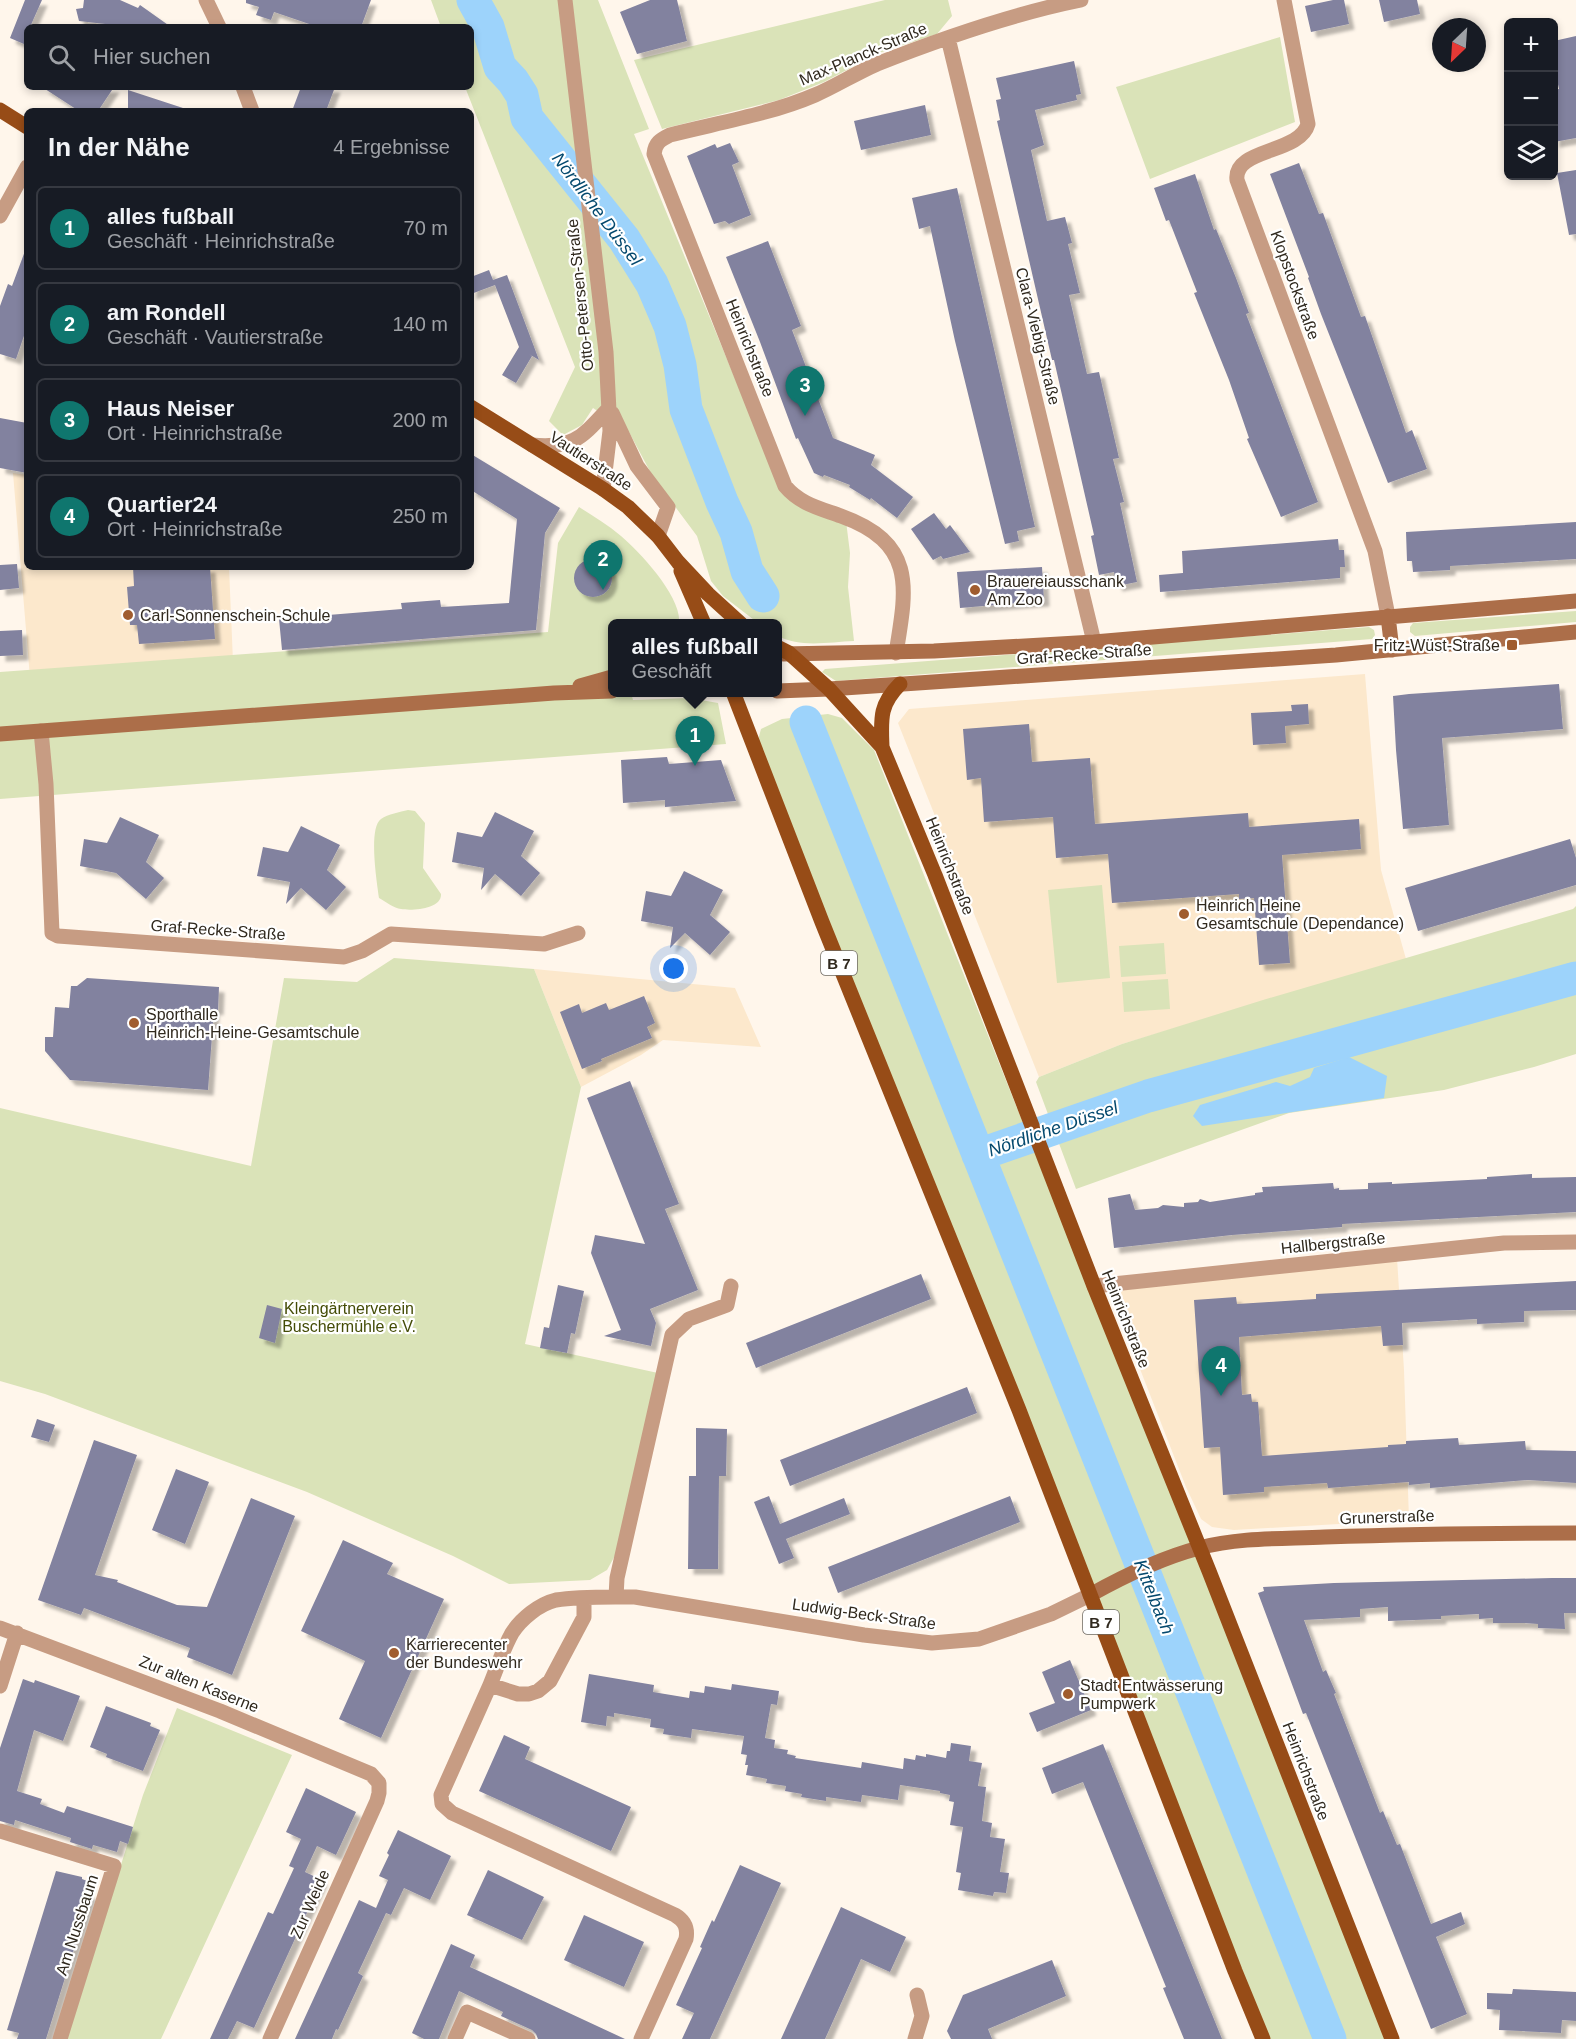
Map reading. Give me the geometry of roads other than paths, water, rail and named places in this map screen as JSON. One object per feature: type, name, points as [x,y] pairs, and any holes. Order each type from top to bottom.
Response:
[{"type":"main road","points":[[0,110],[24,125]]},
{"type":"main road","name":"Vautierstraße","points":[[474,409],[628,507],[658,536],[678,562]]},
{"type":"main road","points":[[678,562],[697,616]]},
{"type":"main road","points":[[678,562],[735,619]]},
{"type":"main road","name":"Heinrichstraße","points":[[782,652],[829,689],[882,747],[935,875],[1040,1149],[1392,2039]]},
{"type":"main road","points":[[882,747],[881,722],[885,704],[890,694],[900,684]]},
{"type":"main road","name":"B 7","points":[[735,697],[822,922],[1019,1410],[1263,2039]]},
{"type":"street","points":[[206,0],[218,24]]},
{"type":"street","name":"Otto-Petersen-Straße","points":[[566,0],[606,352],[610,431],[603,489]]},
{"type":"street","name":"Max-Planck-Straße","points":[[659,141],[670,135],[814,95],[875,65],[948,38],[1041,9],[1081,0]]},
{"type":"street","name":"Klopstockstraße","points":[[1284,0],[1308,124],[1307,129],[1299,138],[1250,159],[1236,174],[1237,180],[1375,551],[1388,616]]},
{"type":"street","name":"Clara-Viebig-Straße","points":[[948,38],[1094,642]]},
{"type":"street","points":[[244,90],[251,108]]},
{"type":"street","name":"Heinrichstraße","points":[[659,141],[654,154],[785,486],[806,504],[853,520],[867,528],[893,552],[899,563],[903,572],[904,591],[896,653]]},
{"type":"street","points":[[0,216],[24,172]]},
{"type":"street","points":[[532,445],[557,446],[570,443],[582,435],[609,408]]},
{"type":"street","name":"Otto-Petersen-Straße","points":[[609,408],[637,466],[668,507],[658,536]]},
{"type":"street","name":"Graf-Recke-Straße","points":[[782,651],[896,653],[1094,642],[1576,601]]},
{"type":"street","points":[[1388,616],[1392,650]]},
{"type":"street","name":"Graf-Recke-Straße","points":[[782,691],[1336,656],[1576,632]]},
{"type":"street","points":[[554,693],[608,678]]},
{"type":"street","points":[[0,734],[554,693],[608,691]]},
{"type":"street","name":"Graf-Recke-Straße","points":[[41,730],[46,784],[52,933],[57,936],[344,957],[353,956],[391,934],[544,944],[578,933]]},
{"type":"street","name":"Hallbergstraße","points":[[1094,1286],[1504,1243],[1576,1242]]},
{"type":"street","points":[[616,1597],[617,1578],[672,1335],[689,1319],[727,1305],[731,1286]]},
{"type":"street","name":"Grunerstraße","points":[[1199,1548],[1245,1540],[1268,1539],[1405,1534],[1576,1533]]},
{"type":"street","name":"Ludwig-Beck-Straße","points":[[641,2039],[685,1944],[687,1933],[684,1922],[675,1915],[452,1813],[442,1804],[441,1795],[490,1684],[513,1633],[525,1618],[555,1600],[635,1597],[864,1635],[932,1643],[979,1639],[1051,1614],[1128,1575],[1199,1548]]},
{"type":"street","points":[[490,1684],[518,1694],[529,1695],[550,1681],[584,1617],[584,1599]]},
{"type":"street","name":"Zur alten Kaserne","points":[[0,1628],[220,1711],[371,1774],[379,1783]]},
{"type":"street","points":[[0,1686],[16,1633]]},
{"type":"street","name":"Zur Weide","points":[[270,2039],[376,1801],[379,1783]]},
{"type":"street","name":"Am Nussbaum","points":[[0,1831],[114,1866],[60,2039]]},
{"type":"street","points":[[915,2039],[922,2016],[917,1995]]},
{"type":"street","points":[[455,2039],[467,2012],[528,2039]]},
{"type":"water","points":[[1349,1057],[1387,1076],[1384,1098],[1202,1126],[1193,1116],[1200,1105],[1276,1082],[1290,1086],[1310,1077],[1314,1068]]},
{"type":"waterway","name":"Nördliche Düssel","points":[[473,0],[488,27],[500,67],[522,95],[527,118],[624,239],[652,284],[670,326],[680,365],[686,409],[736,532],[747,571],[763,596]]},
{"type":"waterway","name":"Kittelbach","points":[[806,722],[1330,2039]]},
{"type":"waterway","name":"Nördliche Düssel","points":[[978,1155],[1148,1096],[1576,978]]},
{"type":"place","name":"Haus Neiser","points":[[805,416]]},
{"type":"place","name":"am Rondell","points":[[603,590]]},
{"type":"place","name":"Brauereiausschank Am Zoo","points":[[975,590]]},
{"type":"place","name":"Carl-Sonnenschein-Schule","points":[[128,615]]},
{"type":"place","name":"Fritz-Wüst-Straße","points":[[1512,645]]},
{"type":"place","name":"alles fußball","points":[[695,766]]},
{"type":"place","name":"Heinrich Heine Gesamtschule (Dependance)","points":[[1184,914]]},
{"type":"place","name":"Sporthalle Heinrich-Heine-Gesamtschule","points":[[134,1023]]},
{"type":"place","name":"Quartier24","points":[[1221,1396]]},
{"type":"place","name":"Karrierecenter der Bundeswehr","points":[[394,1653]]},
{"type":"place","name":"Stadt Entwässerung Pumpwerk","points":[[1068,1694]]},
{"type":"park label","name":"Kleingärtnerverein Buschermühle e.V.","points":[[349,1317]]}]
